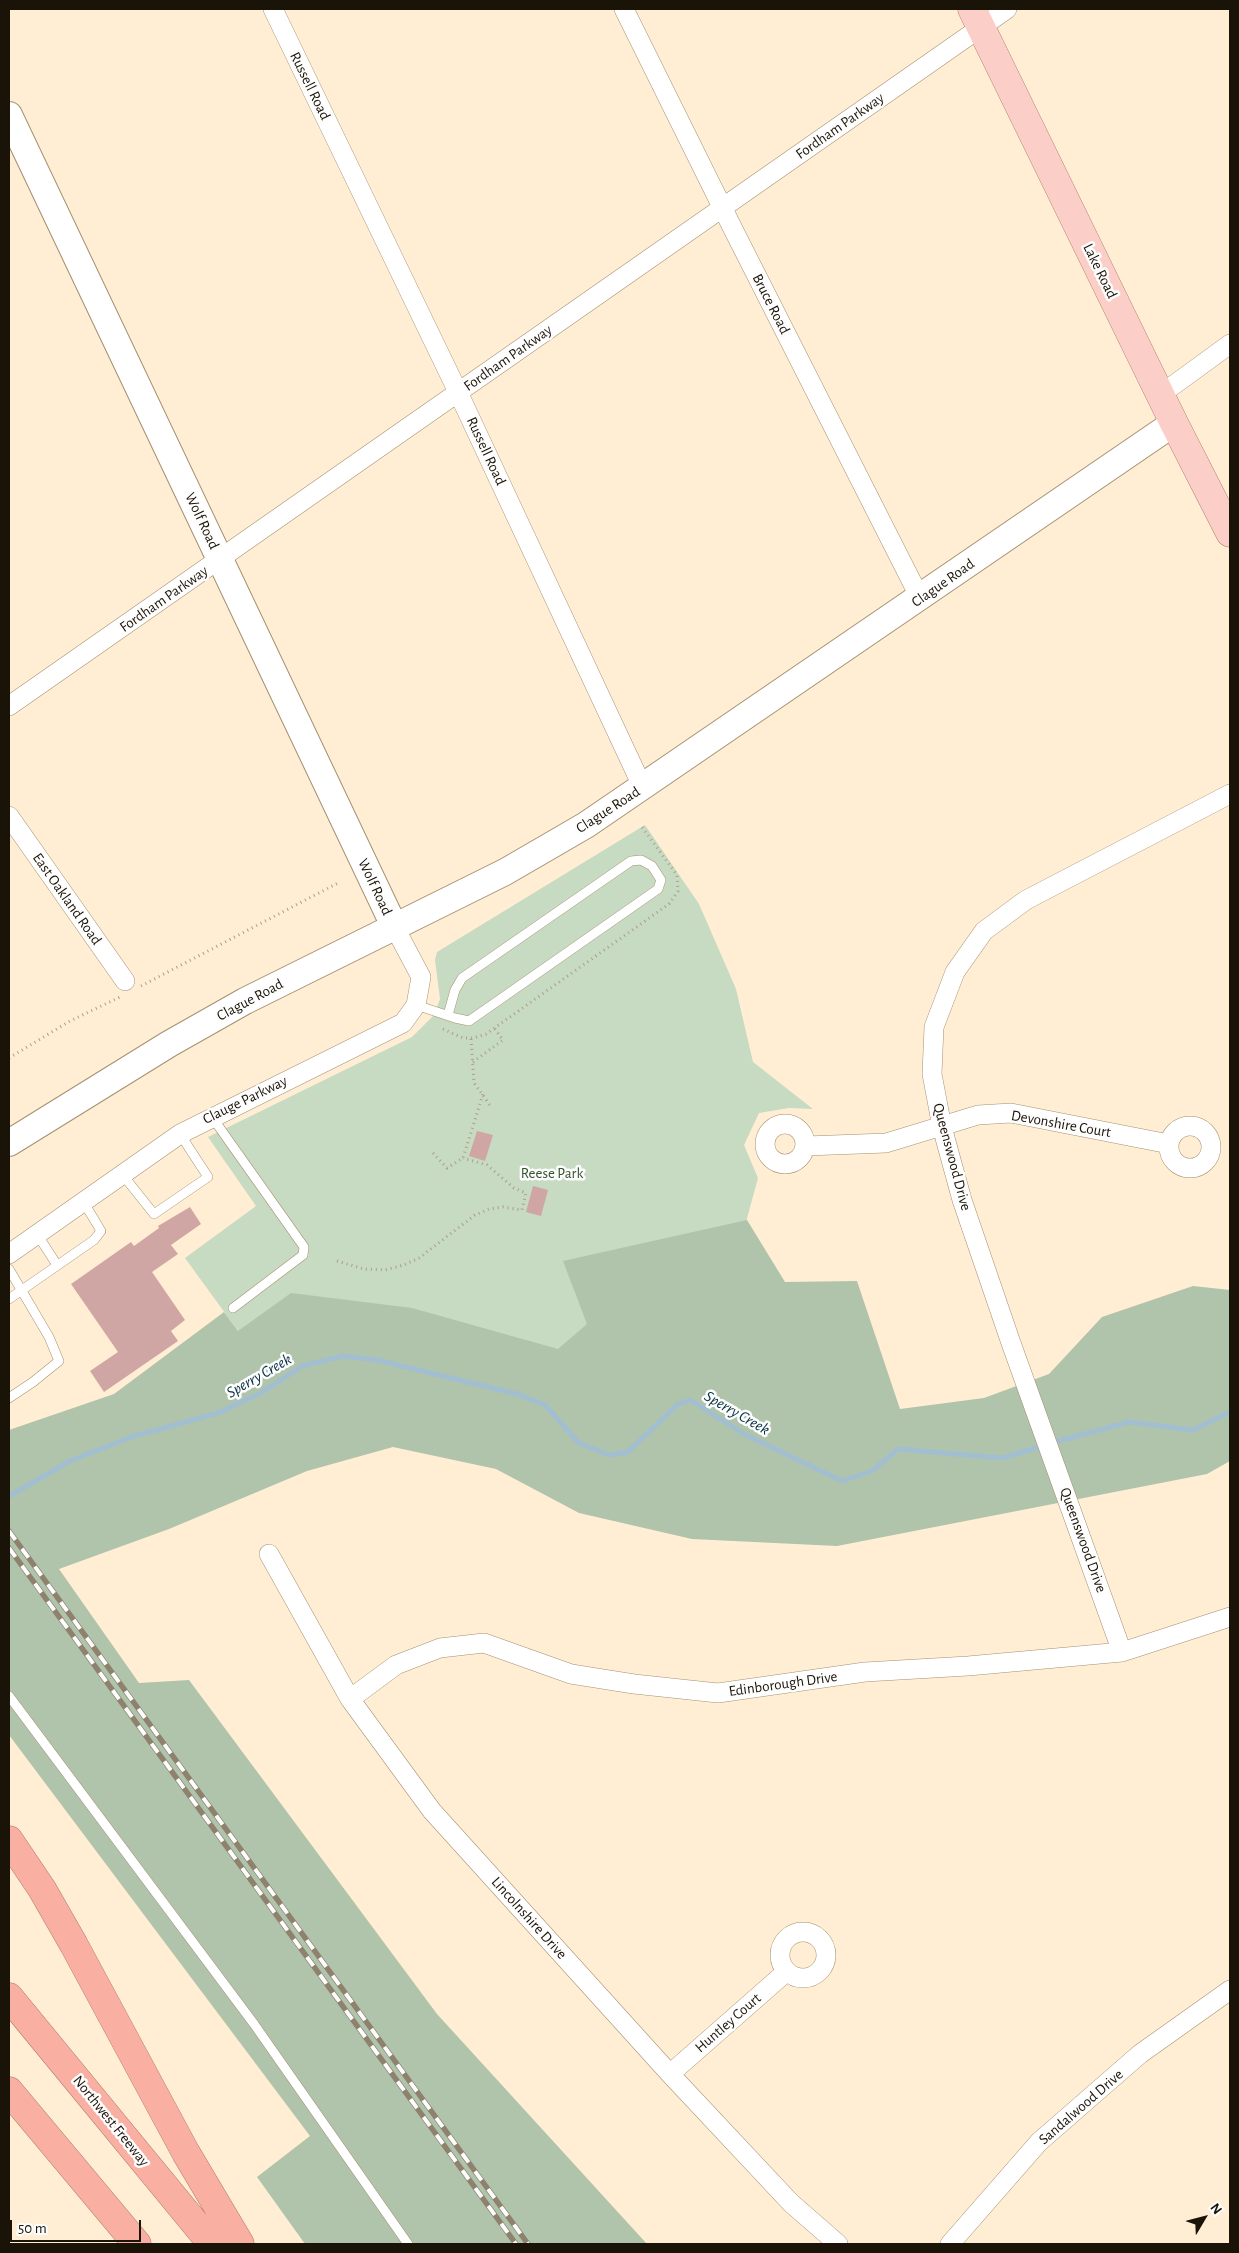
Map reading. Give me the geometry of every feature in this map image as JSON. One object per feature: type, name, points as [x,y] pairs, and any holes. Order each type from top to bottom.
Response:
[{"type":"highway","points":[[9,1840],[42,1889],[177,2136],[240,2244]]},
{"type":"highway","name":"Northwest Freeway","points":[[9,1997],[212,2244]]},
{"type":"highway","points":[[9,2091],[138,2244]]},
{"type":"main road","name":"Lake Road","points":[[977,18],[1160,395],[1230,533]]},
{"type":"main road","name":"Wolf Road","points":[[9,115],[395,928]]},
{"type":"main road","name":"Clague Road","points":[[9,1143],[169,1044],[245,1001],[505,872],[586,825],[643,788],[1174,423]]},
{"type":"street","name":"Russell Road","points":[[273,9],[458,392],[643,788]]},
{"type":"street","name":"Bruce Road","points":[[624,9],[920,598]]},
{"type":"street","name":"Fordham Parkway","points":[[9,706],[723,209],[977,18],[1007,9]]},
{"type":"street","points":[[1160,395],[1230,344]]},
{"type":"street","name":"Queenswood Drive","points":[[1122,1652],[1011,1343],[962,1200],[942,1127],[932,1074],[934,1027],[955,972],[984,931],[1026,900],[1230,794]]},
{"type":"street","name":"East Oakland Road","points":[[9,816],[129,988]]},
{"type":"street","name":"Clauge Parkway","points":[[9,1254],[180,1134],[403,1023],[416,1004],[421,977],[395,928]]},
{"type":"street","name":"Devonshire Court","points":[[806,1146],[886,1143],[978,1115],[1011,1113],[1169,1144]]},
{"type":"street","name":"Lincolnshire Drive","points":[[269,1554],[350,1699],[432,1811],[670,2074],[791,2203],[838,2244]]},
{"type":"street","name":"Edinborough Drive","points":[[350,1699],[396,1665],[440,1648],[484,1643],[571,1674],[634,1684],[718,1692],[865,1672],[968,1666],[1122,1652],[1230,1617]]},
{"type":"street","name":"Huntley Court","points":[[670,2074],[786,1972]]},
{"type":"street","name":"Sandalwood Drive","points":[[950,2244],[1039,2142],[1140,2054],[1230,1990]]},
{"type":"lane","points":[[416,1004],[448,1015],[469,1021],[658,889],[661,880],[652,866],[641,860],[631,861],[462,978],[455,990],[448,1015]]},
{"type":"lane","points":[[212,1117],[304,1246],[303,1256],[233,1308]]},
{"type":"lane","points":[[122,1174],[154,1214],[208,1177],[180,1134]]},
{"type":"lane","points":[[9,1298],[94,1240],[101,1231],[83,1201]]},
{"type":"lane","points":[[37,1234],[57,1265]]},
{"type":"lane","points":[[9,1269],[49,1337],[59,1361],[34,1382],[9,1398]]},
{"type":"lane","points":[[9,1696],[254,2024],[408,2244]]},
{"type":"path","points":[[9,1058],[129,988],[338,883]]},
{"type":"path","points":[[473,1062],[502,1040],[494,1028]]},
{"type":"path","points":[[471,1039],[474,1083],[492,1108]]},
{"type":"path","points":[[433,1153],[447,1168],[463,1158],[483,1094]]},
{"type":"path","points":[[337,1261],[364,1269],[385,1270],[404,1265],[419,1258],[475,1215],[489,1209],[503,1207],[522,1210],[526,1192],[514,1188],[488,1164],[463,1158]]},
{"type":"green space","name":"Reese Park","points":[[645,825],[699,904],[736,989],[753,1062],[813,1109],[789,1108],[759,1113],[744,1145],[758,1178],[733,1270],[732,1390],[238,1331],[185,1258],[256,1206],[208,1137],[412,1037],[434,1015],[440,999],[435,960],[437,952]]},
{"type":"green space","points":[[747,1220],[785,1282],[857,1281],[900,1409],[984,1398],[1049,1374],[1102,1317],[1193,1286],[1230,1290],[1230,1461],[1207,1474],[837,1546],[692,1539],[579,1513],[496,1469],[393,1447],[307,1471],[169,1529],[59,1569],[139,1683],[189,1680],[437,2014],[647,2244],[305,2244],[257,2177],[310,2136],[9,1735],[9,1430],[114,1394],[224,1312],[238,1331],[291,1293],[412,1308],[558,1349],[587,1324],[563,1261]]},
{"type":"building","points":[[477,1131],[493,1135],[485,1161],[469,1156]]},
{"type":"building","points":[[533,1186],[548,1190],[541,1216],[526,1212]]},
{"type":"building","points":[[190,1207],[201,1224],[171,1245],[178,1254],[152,1272],[185,1320],[171,1331],[178,1341],[104,1392],[90,1371],[118,1352],[71,1284],[131,1242],[134,1246],[159,1228],[158,1226]]},
{"type":"waterway","name":"Sperry Creek","points":[[11,1495],[70,1461],[131,1437],[218,1413],[261,1393],[302,1366],[343,1356],[377,1360],[517,1394],[545,1405],[579,1443],[609,1455],[628,1452],[677,1405],[690,1400],[744,1434],[842,1481],[872,1471],[898,1449],[1002,1458],[1043,1446]]},
{"type":"waterway","name":"Sperry Creek","points":[[1051,1443],[1129,1422],[1193,1430],[1230,1412]]},
{"type":"railway","points":[[9,1531],[528,2244]]},
{"type":"railway","points":[[9,1548],[516,2244]]}]
